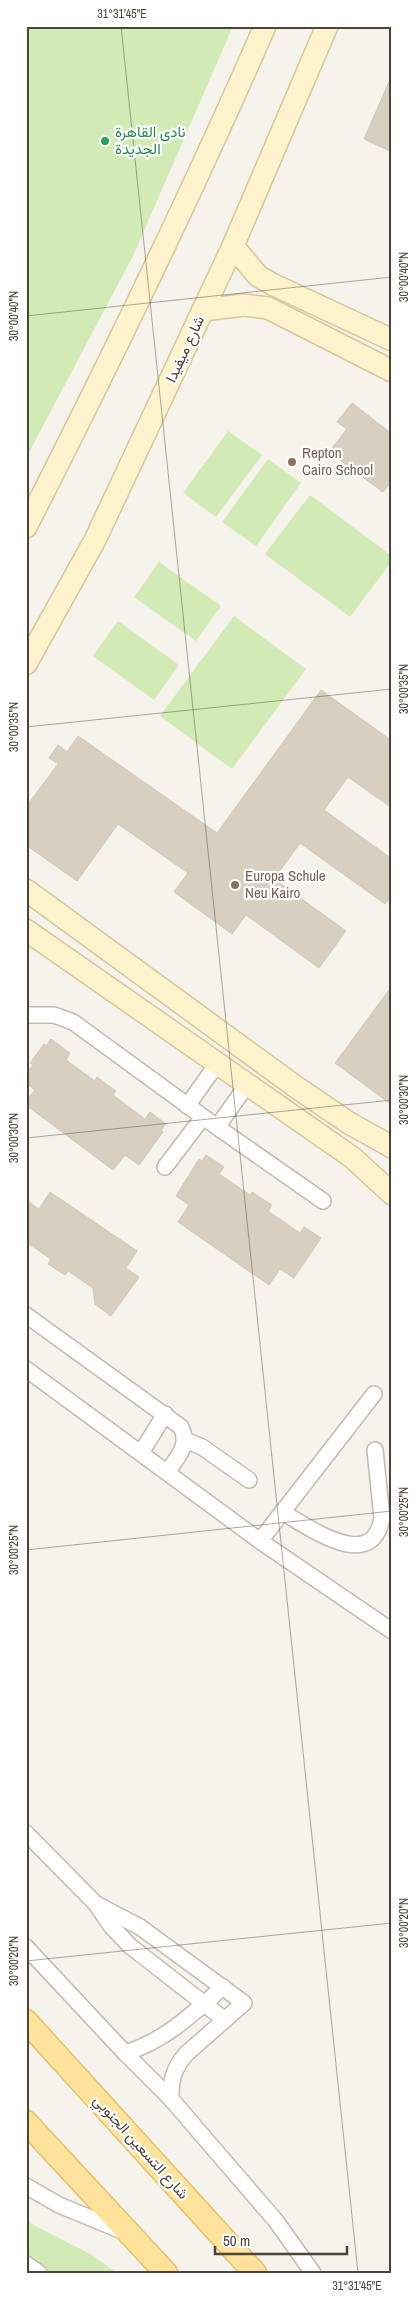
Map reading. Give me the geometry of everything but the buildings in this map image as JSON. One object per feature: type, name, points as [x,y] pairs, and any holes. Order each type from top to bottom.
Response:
[{"type":"main road","name":"شارع التسعين الجنوبي","points":[[26,2021],[255,2273]]},
{"type":"main road","points":[[26,2122],[166,2273]]},
{"type":"street","points":[[26,527],[126,330],[217,137],[265,26]]},
{"type":"street","name":"شارع ميفيدا","points":[[26,664],[95,540],[233,246],[328,26]]},
{"type":"street","points":[[233,246],[258,276],[392,340]]},
{"type":"street","points":[[203,310],[244,305],[268,308],[392,371]]},
{"type":"street","points":[[26,890],[296,1087],[349,1123],[392,1147]]},
{"type":"street","points":[[60,954],[77,927]]},
{"type":"street","points":[[26,930],[353,1158],[392,1194]]},
{"type":"street","points":[[26,1015],[54,1014],[67,1018],[187,1106],[323,1201]]},
{"type":"street","points":[[187,1106],[217,1064]]},
{"type":"street","points":[[217,1127],[247,1085]]},
{"type":"street","points":[[165,1167],[203,1117]]},
{"type":"street","points":[[26,1316],[180,1426],[185,1440],[181,1452],[167,1472]]},
{"type":"street","points":[[26,1369],[260,1541],[392,1631]]},
{"type":"street","points":[[260,1541],[374,1394]]},
{"type":"street","points":[[140,1453],[165,1414]]},
{"type":"street","points":[[185,1440],[209,1452],[249,1480]]},
{"type":"street","points":[[282,1512],[345,1545],[362,1545],[370,1540],[381,1527],[382,1518],[375,1450]]},
{"type":"street","points":[[26,1833],[96,1904],[111,1926],[130,1946],[225,2020]]},
{"type":"street","points":[[96,1904],[140,1928],[244,2003],[179,2062],[171,2080],[170,2099]]},
{"type":"street","points":[[26,1947],[170,2099],[276,2221],[301,2253],[313,2273]]},
{"type":"street","points":[[125,2053],[153,2043],[166,2035],[223,1987]]},
{"type":"street","points":[[26,2186],[58,2205],[131,2234]]},
{"type":"street","points":[[26,2264],[39,2273]]},
{"type":"green space","name":"نادى القاهرة الجديدة","points":[[26,26],[233,26],[133,256],[26,458]]},
{"type":"green space","points":[[228,431],[262,455],[216,517],[183,493]]},
{"type":"green space","points":[[268,459],[301,483],[256,546],[222,522]]},
{"type":"green space","points":[[310,495],[392,556],[392,561],[350,617],[265,554]]},
{"type":"green space","points":[[159,562],[221,606],[196,641],[134,597]]},
{"type":"green space","points":[[234,616],[306,669],[232,769],[160,716]]},
{"type":"green space","points":[[118,621],[179,665],[154,700],[93,656]]},
{"type":"green space","points":[[26,2221],[92,2255],[117,2273],[26,2273]]},
{"type":"place","name":"نادى القاهرة الجديدة","points":[[105,141]]},
{"type":"place","name":"Repton Cairo School","points":[[292,462]]},
{"type":"place","name":"Europa Schule Neu Kairo","points":[[235,885]]}]
